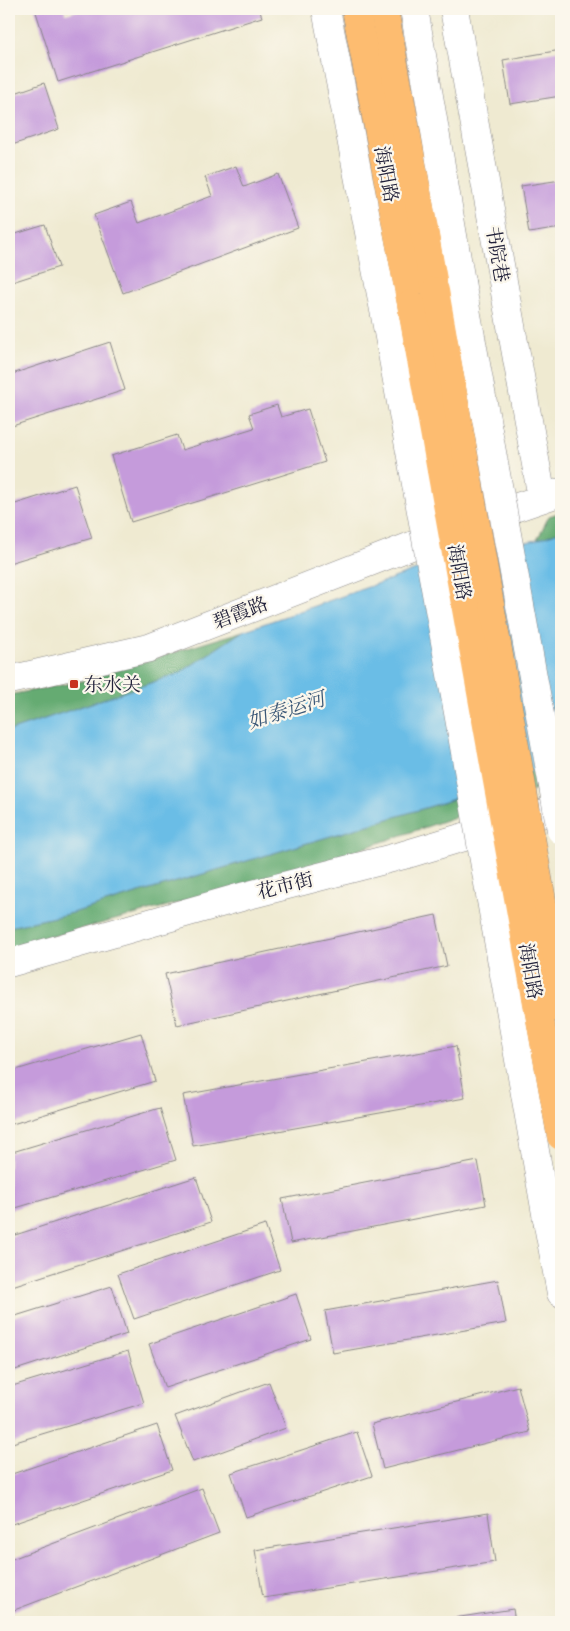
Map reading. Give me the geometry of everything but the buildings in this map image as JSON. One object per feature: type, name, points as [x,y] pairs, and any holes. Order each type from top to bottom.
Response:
[{"type":"main road","name":"海阳路","points":[[356,9],[561,1136]]},
{"type":"main road","name":"海阳路","points":[[384,9],[561,1009]]},
{"type":"street","points":[[326,9],[461,727],[561,1293]]},
{"type":"street","points":[[414,9],[461,282],[561,830]]},
{"type":"street","name":"书院巷","points":[[454,9],[552,495]]},
{"type":"street","name":"碧霞路","points":[[9,680],[149,648],[465,525],[552,495]]},
{"type":"street","name":"花市街","points":[[9,963],[245,896],[404,855],[561,808]]},
{"type":"green space","points":[[561,512],[561,531],[537,540],[549,516]]},
{"type":"green space","points":[[243,631],[180,673],[9,731],[9,695],[82,681]]},
{"type":"green space","points":[[561,761],[561,781],[288,874],[9,948],[9,927],[72,913],[445,802]]},
{"type":"water","name":"如泰运河","points":[[561,531],[561,761],[445,802],[72,913],[9,927],[9,731],[180,673],[243,631],[462,554],[537,540]]},
{"type":"place","name":"东水关","points":[[74,684]]}]
